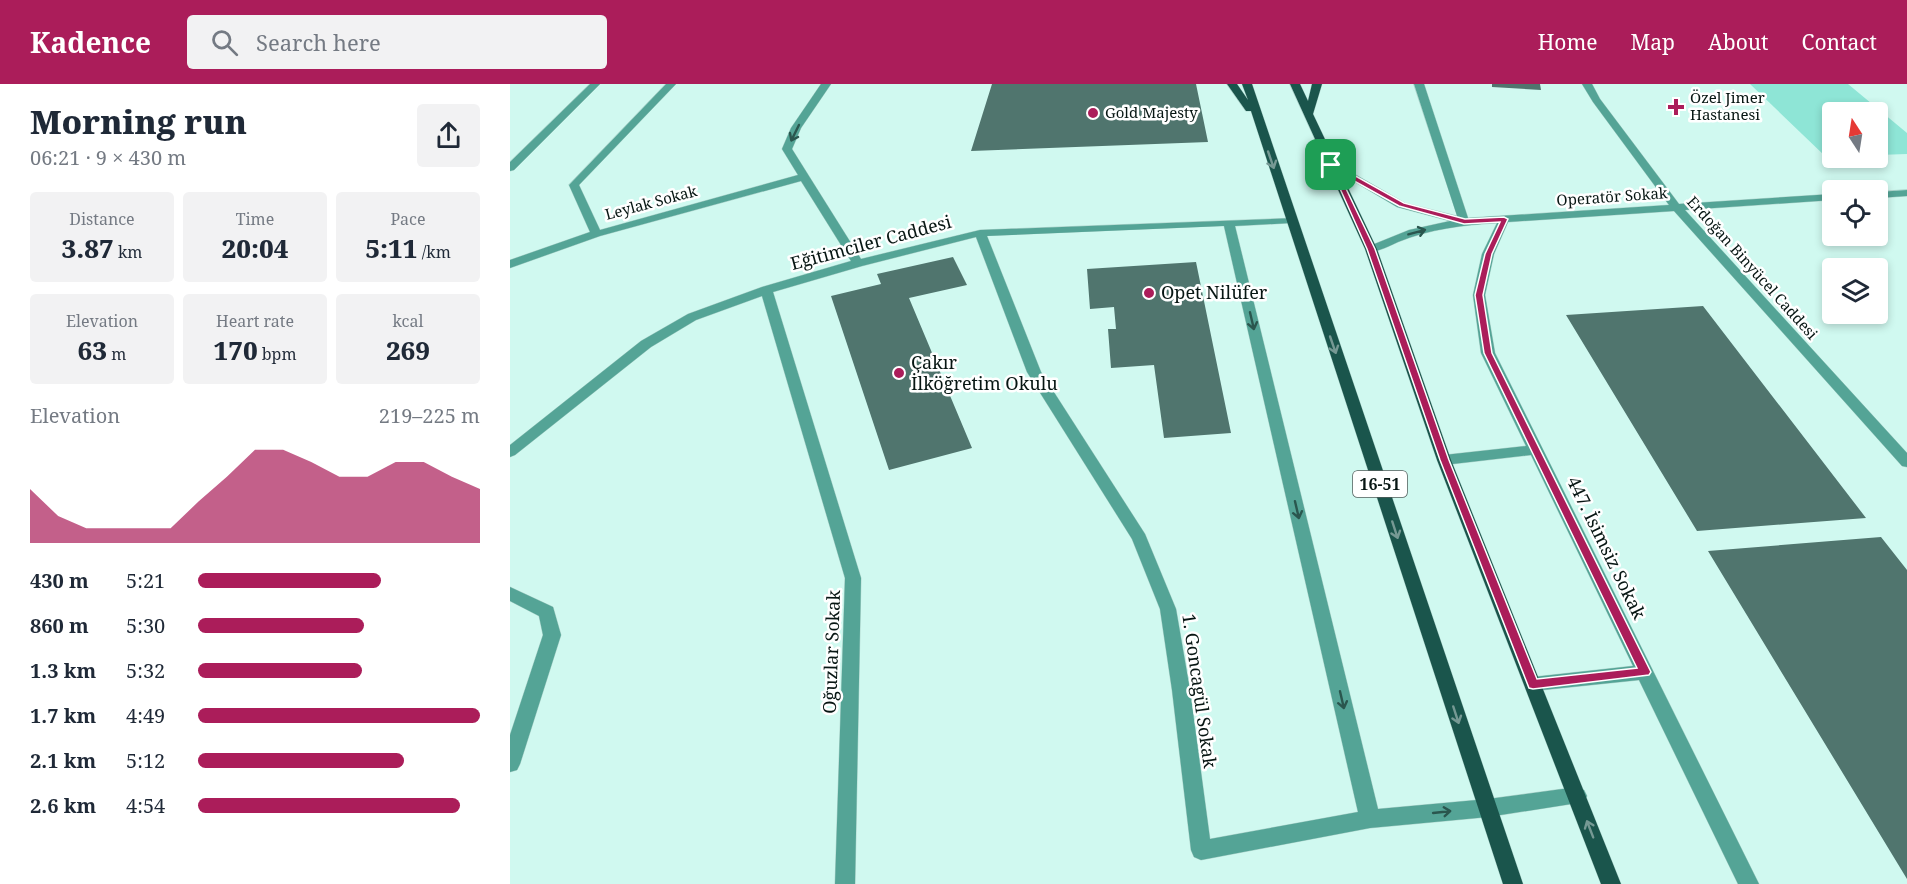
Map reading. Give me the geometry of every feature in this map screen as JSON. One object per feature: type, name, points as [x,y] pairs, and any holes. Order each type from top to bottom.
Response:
[{"type":"main road","points":[[1232,84],[1257,120]]},
{"type":"main road","name":"16-51","points":[[1247,84],[1257,120],[1513,884]]},
{"type":"main road","points":[[1295,84],[1371,249],[1444,460],[1611,884]]},
{"type":"main road","points":[[1308,116],[1317,84]]},
{"type":"street","points":[[510,168],[595,84]]},
{"type":"street","points":[[596,234],[574,185],[671,84]]},
{"type":"street","points":[[826,84],[796,128],[787,149],[802,177],[858,263]]},
{"type":"street","points":[[1419,84],[1464,222]]},
{"type":"street","name":"Erdoğan Binyücel Caddesi","points":[[1587,84],[1596,100],[1676,207],[1904,455]]},
{"type":"street","name":"Operatör Sokak","points":[[1331,165],[1401,205],[1464,222]]},
{"type":"street","name":"Leylak Sokak","points":[[510,264],[596,234],[802,177]]},
{"type":"street","points":[[1888,194],[1907,193]]},
{"type":"street","name":"Operatör Sokak","points":[[1371,249],[1413,232],[1464,222],[1822,199]]},
{"type":"street","name":"447. İsimsiz Sokak","points":[[1504,219],[1488,254],[1479,295],[1488,353],[1749,884]]},
{"type":"street","name":"Eğitimciler Caddesi","points":[[510,452],[646,344],[692,317],[766,290],[858,263],[981,233],[1291,220]]},
{"type":"street","points":[[1229,223],[1370,819],[1488,808],[1577,796]]},
{"type":"street","name":"1. Goncagül Sokak","points":[[981,233],[1034,372],[1139,538],[1168,609],[1181,690],[1201,850],[1370,819]]},
{"type":"street","name":"Oğuzlar Sokak","points":[[766,290],[853,578],[845,884]]},
{"type":"street","points":[[1444,460],[1536,450]]},
{"type":"street","points":[[510,593],[547,612],[552,635],[510,765]]},
{"type":"street","points":[[1533,684],[1645,672]]},
{"type":"green space","points":[[1750,84],[1848,84],[1870,102],[1822,102],[1822,153]]},
{"type":"green space","points":[[1888,117],[1907,133],[1907,154],[1888,155]]},
{"type":"building","name":"Gold Majesty","points":[[992,84],[1196,84],[1208,142],[971,151]]},
{"type":"building","points":[[1492,84],[1540,84],[1541,90],[1492,87]]},
{"type":"building","name":"Çakır İlköğretim Okulu","points":[[953,257],[967,285],[909,298],[972,448],[889,470],[831,296],[881,284],[877,274]]},
{"type":"building","points":[[1196,262],[1231,433],[1164,438],[1154,365],[1111,368],[1108,329],[1116,329],[1114,307],[1090,309],[1087,269]]},
{"type":"building","points":[[1703,306],[1866,518],[1697,531],[1566,315]]},
{"type":"building","points":[[1881,537],[1907,570],[1907,879],[1708,551]]},
{"type":"place","name":"Özel Jimer Hastanesi","points":[[1676,107]]},
{"type":"place","name":"Gold Majesty","points":[[1093,113]]},
{"type":"place","name":"Opet Nilüfer","points":[[1149,293]]},
{"type":"place","name":"Çakır İlköğretim Okulu","points":[[899,373]]},
{"type":"route","points":[[1331,165],[1401,205],[1464,222],[1504,219],[1488,254],[1479,295],[1488,353],[1645,672],[1533,684],[1444,460],[1371,249],[1331,165]]}]
